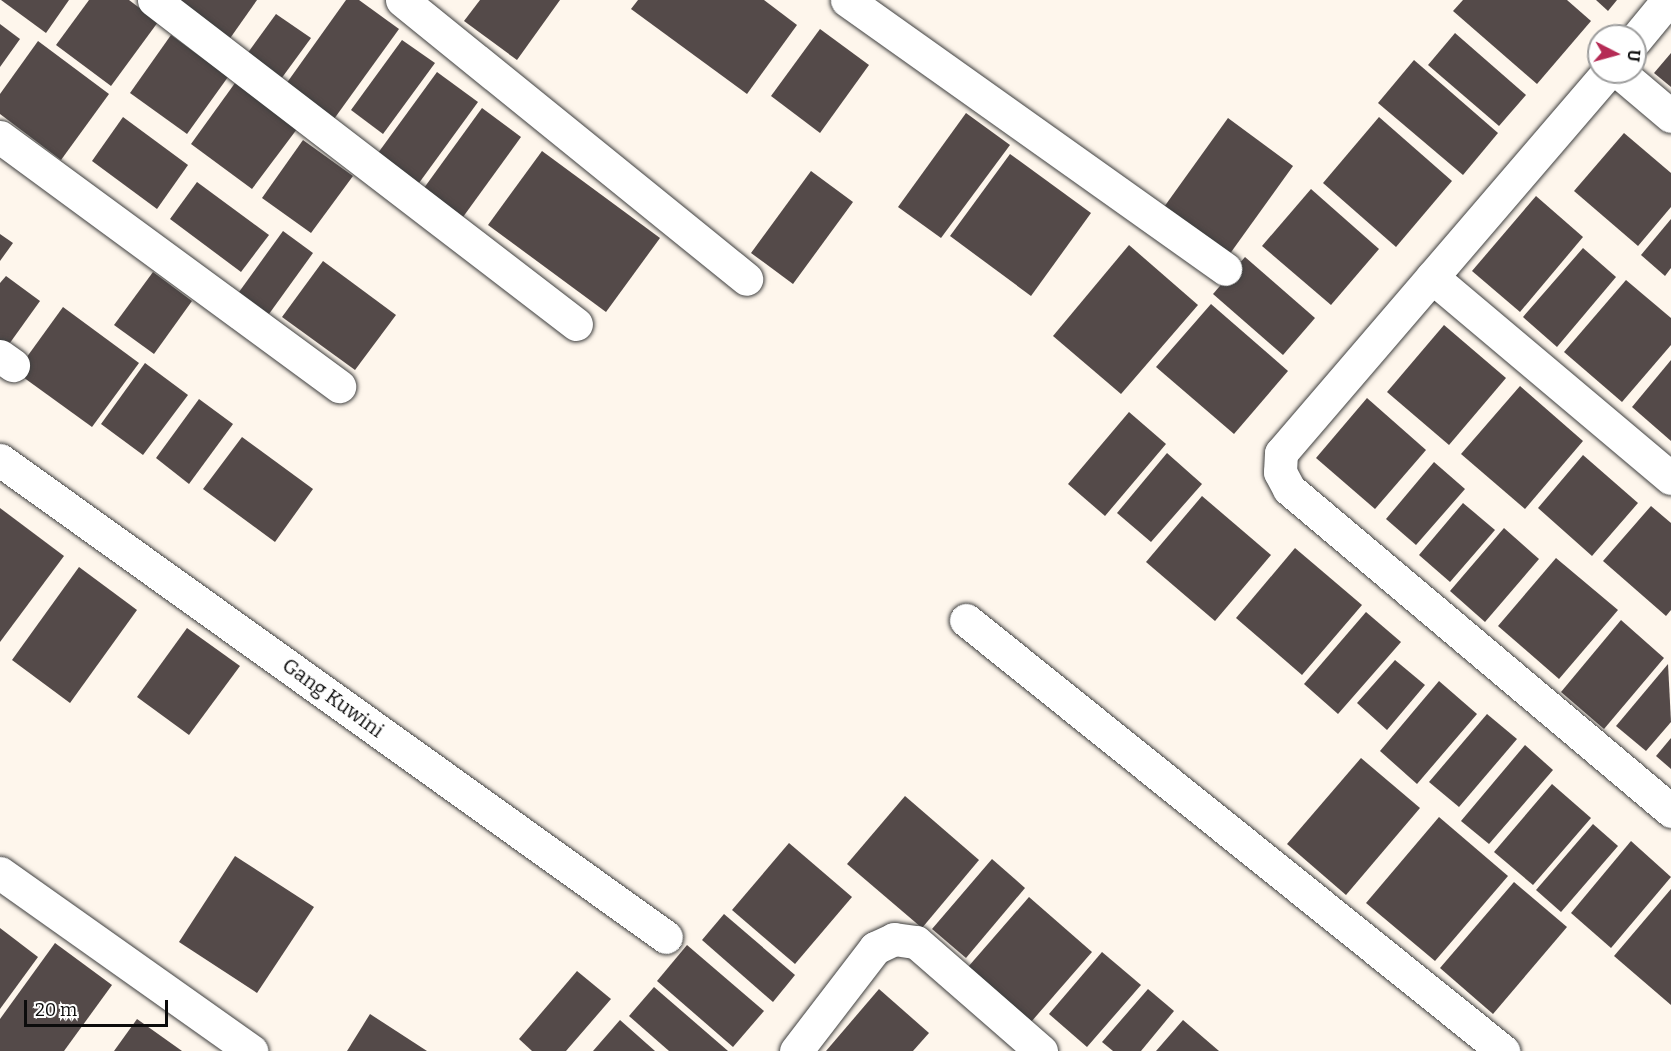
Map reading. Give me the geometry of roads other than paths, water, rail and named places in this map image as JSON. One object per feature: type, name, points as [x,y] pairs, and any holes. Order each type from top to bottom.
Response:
[{"type":"street","points":[[154,0],[576,324]]},
{"type":"street","points":[[402,0],[746,279]]},
{"type":"street","points":[[847,0],[1225,269]]},
{"type":"street","points":[[1647,25],[1668,0]]},
{"type":"street","points":[[1598,84],[1281,453],[1280,472],[1289,489],[1671,811]]},
{"type":"street","points":[[1633,84],[1671,116]]},
{"type":"street","points":[[0,137],[339,386]]},
{"type":"street","points":[[1432,277],[1671,478]]},
{"type":"street","name":"Gang Kuwini","points":[[0,460],[666,937]]},
{"type":"street","points":[[966,620],[1503,1051]]},
{"type":"street","points":[[0,873],[251,1051]]},
{"type":"street","points":[[796,1051],[875,948],[894,939],[916,942],[1041,1051]]}]
